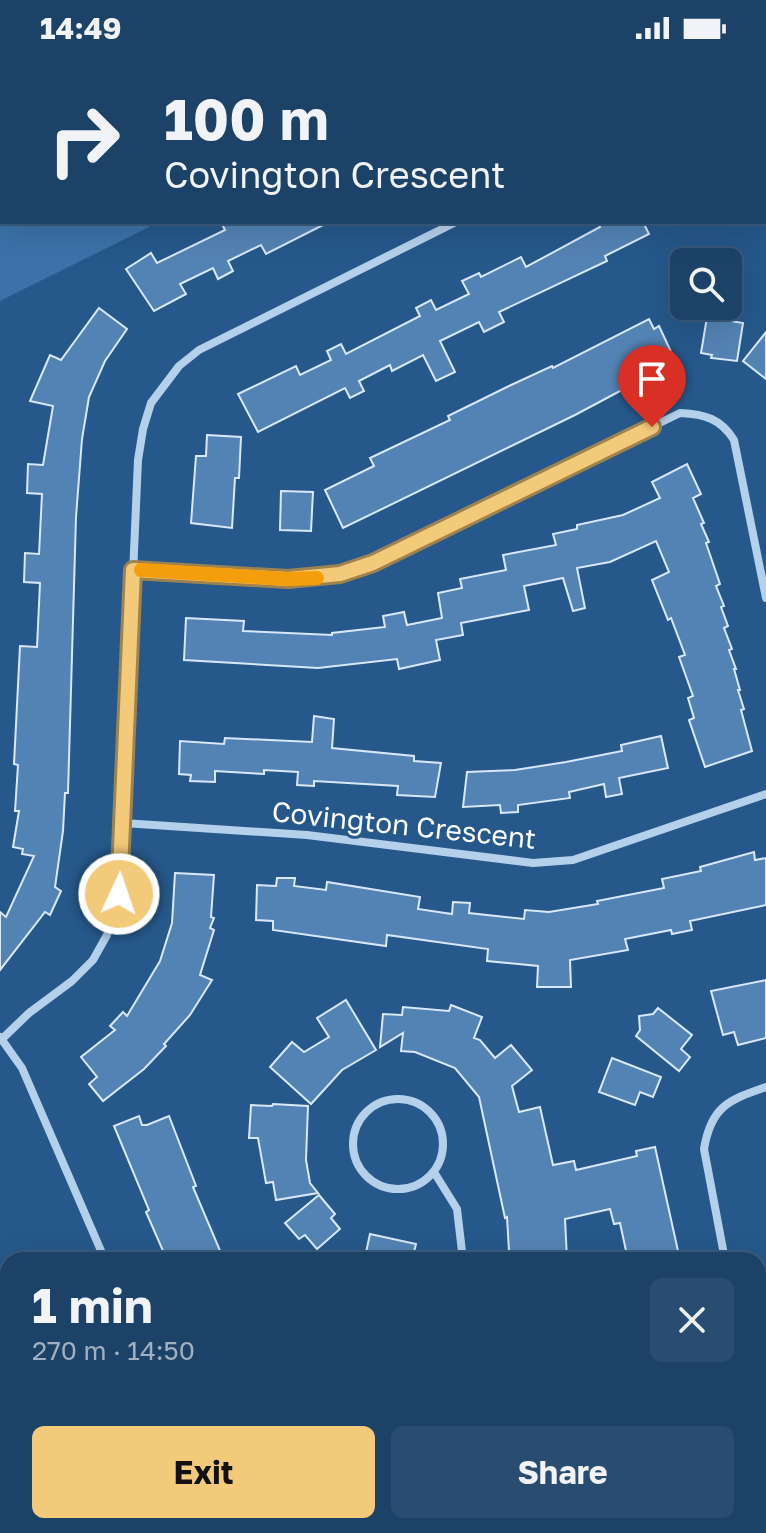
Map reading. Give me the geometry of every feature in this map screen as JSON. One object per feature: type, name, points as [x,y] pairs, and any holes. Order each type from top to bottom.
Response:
[{"type":"street","points":[[102,1252],[22,1068],[1,1038],[72,981],[93,960],[107,935],[119,894],[138,460],[151,403],[179,366],[219,338],[452,224]]},
{"type":"street","points":[[133,570],[288,579],[340,574],[373,563],[680,413],[712,418],[726,428],[734,440],[766,598]]},
{"type":"street","name":"Covington Crescent","points":[[123,823],[307,835],[533,863],[555,863],[573,860],[766,794]]},
{"type":"street","points":[[723,1252],[704,1149],[706,1136],[722,1108],[734,1098],[766,1087]]},
{"type":"street","points":[[388,1100],[415,1102],[425,1108],[436,1120],[442,1135],[443,1151],[434,1172],[411,1188],[395,1190],[372,1181],[361,1170],[354,1155],[353,1139],[360,1119],[372,1107],[388,1100]]},
{"type":"street","points":[[434,1172],[457,1209],[462,1252]]},
{"type":"shaded area","points":[[0,224],[155,224],[0,301]]},
{"type":"building","points":[[222,224],[325,224],[266,254],[261,245],[228,261],[233,271],[218,279],[213,268],[180,284],[186,294],[154,311],[126,269],[151,253],[157,263],[225,230]]},
{"type":"building","points":[[599,224],[644,224],[649,234],[605,256],[607,261],[499,312],[504,322],[484,332],[479,322],[440,341],[455,372],[436,381],[423,355],[392,371],[390,365],[359,381],[364,391],[350,398],[345,388],[258,432],[238,394],[296,366],[300,375],[331,360],[327,351],[341,344],[346,354],[420,316],[416,308],[431,300],[436,310],[469,294],[462,281],[479,273],[481,277],[521,257],[526,267],[600,227]]},
{"type":"building","points":[[99,308],[127,329],[105,361],[89,397],[82,439],[76,517],[68,793],[65,793],[55,887],[61,891],[50,915],[45,912],[0,970],[0,912],[6,917],[34,856],[22,854],[23,849],[13,847],[19,811],[15,811],[18,765],[14,764],[20,646],[37,647],[40,583],[24,582],[25,553],[39,554],[42,494],[27,493],[28,464],[43,465],[53,406],[30,401],[50,355],[61,360]]},
{"type":"building","points":[[649,319],[654,329],[659,326],[673,356],[664,360],[667,366],[575,415],[343,528],[325,490],[374,466],[370,458],[450,420],[448,416],[553,368]]},
{"type":"building","points":[[706,320],[743,323],[737,361],[711,358],[712,355],[701,353]]},
{"type":"building","points":[[766,332],[766,379],[743,361]]},
{"type":"building","points":[[207,435],[241,437],[232,528],[191,523],[196,456],[206,456]]},
{"type":"building","points":[[687,464],[701,494],[693,498],[704,523],[701,524],[720,584],[716,586],[728,626],[724,628],[732,649],[729,650],[736,669],[744,709],[741,710],[752,751],[705,767],[689,720],[694,718],[688,698],[693,696],[679,657],[685,655],[652,580],[669,572],[656,541],[610,562],[577,568],[585,608],[573,611],[563,578],[524,586],[529,610],[461,623],[463,635],[436,640],[440,660],[399,669],[397,659],[318,668],[184,660],[186,618],[244,621],[243,631],[332,635],[385,627],[383,616],[404,612],[407,625],[442,618],[438,593],[462,588],[460,579],[506,570],[503,555],[556,545],[553,534],[623,515],[660,498],[652,482]]},
{"type":"building","points":[[281,491],[313,492],[311,531],[280,530]]},
{"type":"building","points":[[314,716],[334,719],[332,748],[414,756],[414,761],[441,763],[435,797],[397,795],[398,786],[314,781],[314,786],[297,785],[298,772],[264,770],[264,774],[215,771],[215,782],[190,781],[191,775],[179,774],[180,741],[224,744],[225,738],[312,742]]},
{"type":"building","points":[[661,736],[668,768],[619,778],[622,794],[606,797],[604,784],[569,792],[570,798],[518,805],[518,812],[501,813],[500,805],[463,807],[467,772],[515,770],[566,762],[622,751],[621,745]]},
{"type":"building","points":[[754,852],[755,860],[766,858],[766,905],[690,921],[692,930],[672,934],[671,930],[625,939],[628,950],[570,960],[571,987],[537,987],[538,966],[487,961],[488,949],[387,935],[386,946],[273,930],[273,921],[256,920],[257,885],[276,886],[277,878],[295,878],[294,886],[326,890],[327,882],[420,897],[418,909],[452,914],[453,902],[470,903],[469,913],[524,919],[525,910],[549,912],[664,888],[662,879],[701,871],[700,867]]},
{"type":"building","points":[[175,873],[214,875],[211,917],[214,918],[210,928],[214,930],[200,975],[212,980],[190,1015],[164,1044],[166,1046],[144,1069],[103,1101],[89,1084],[97,1077],[81,1057],[115,1030],[110,1026],[123,1012],[127,1016],[160,961],[172,923]]},
{"type":"building","points":[[766,980],[766,1038],[738,1045],[734,1032],[723,1035],[711,991]]},
{"type":"building","points":[[346,1000],[376,1050],[342,1070],[311,1104],[270,1067],[292,1042],[304,1052],[329,1037],[317,1018]]},
{"type":"building","points":[[451,1005],[482,1017],[474,1038],[480,1040],[495,1058],[511,1045],[532,1070],[512,1086],[519,1112],[540,1107],[553,1165],[574,1161],[576,1170],[637,1156],[636,1151],[655,1147],[678,1252],[626,1252],[620,1223],[614,1224],[610,1209],[565,1219],[567,1252],[509,1251],[507,1217],[479,1097],[455,1068],[415,1052],[401,1051],[403,1033],[380,1047],[383,1014],[402,1015],[403,1007],[449,1011]]},
{"type":"building","points":[[658,1008],[692,1035],[681,1049],[690,1057],[679,1071],[636,1036],[640,1030],[639,1016],[653,1014]]},
{"type":"building","points":[[612,1058],[661,1077],[653,1097],[640,1092],[635,1105],[599,1092]]},
{"type":"building","points":[[251,1105],[308,1106],[306,1160],[310,1183],[318,1193],[276,1200],[273,1182],[266,1183],[258,1138],[249,1138]]},
{"type":"building","points":[[139,1116],[142,1125],[147,1125],[169,1116],[196,1186],[193,1187],[221,1252],[164,1252],[114,1126]]},
{"type":"building","points":[[319,1195],[335,1214],[331,1218],[340,1229],[317,1249],[305,1235],[299,1239],[285,1223]]},
{"type":"building","points":[[370,1234],[416,1244],[414,1252],[366,1252]]},
{"type":"slow traffic","points":[[141,570],[317,578]]},
{"type":"route","points":[[119,894],[133,570],[288,579],[340,574],[373,563],[652,427]]}]
